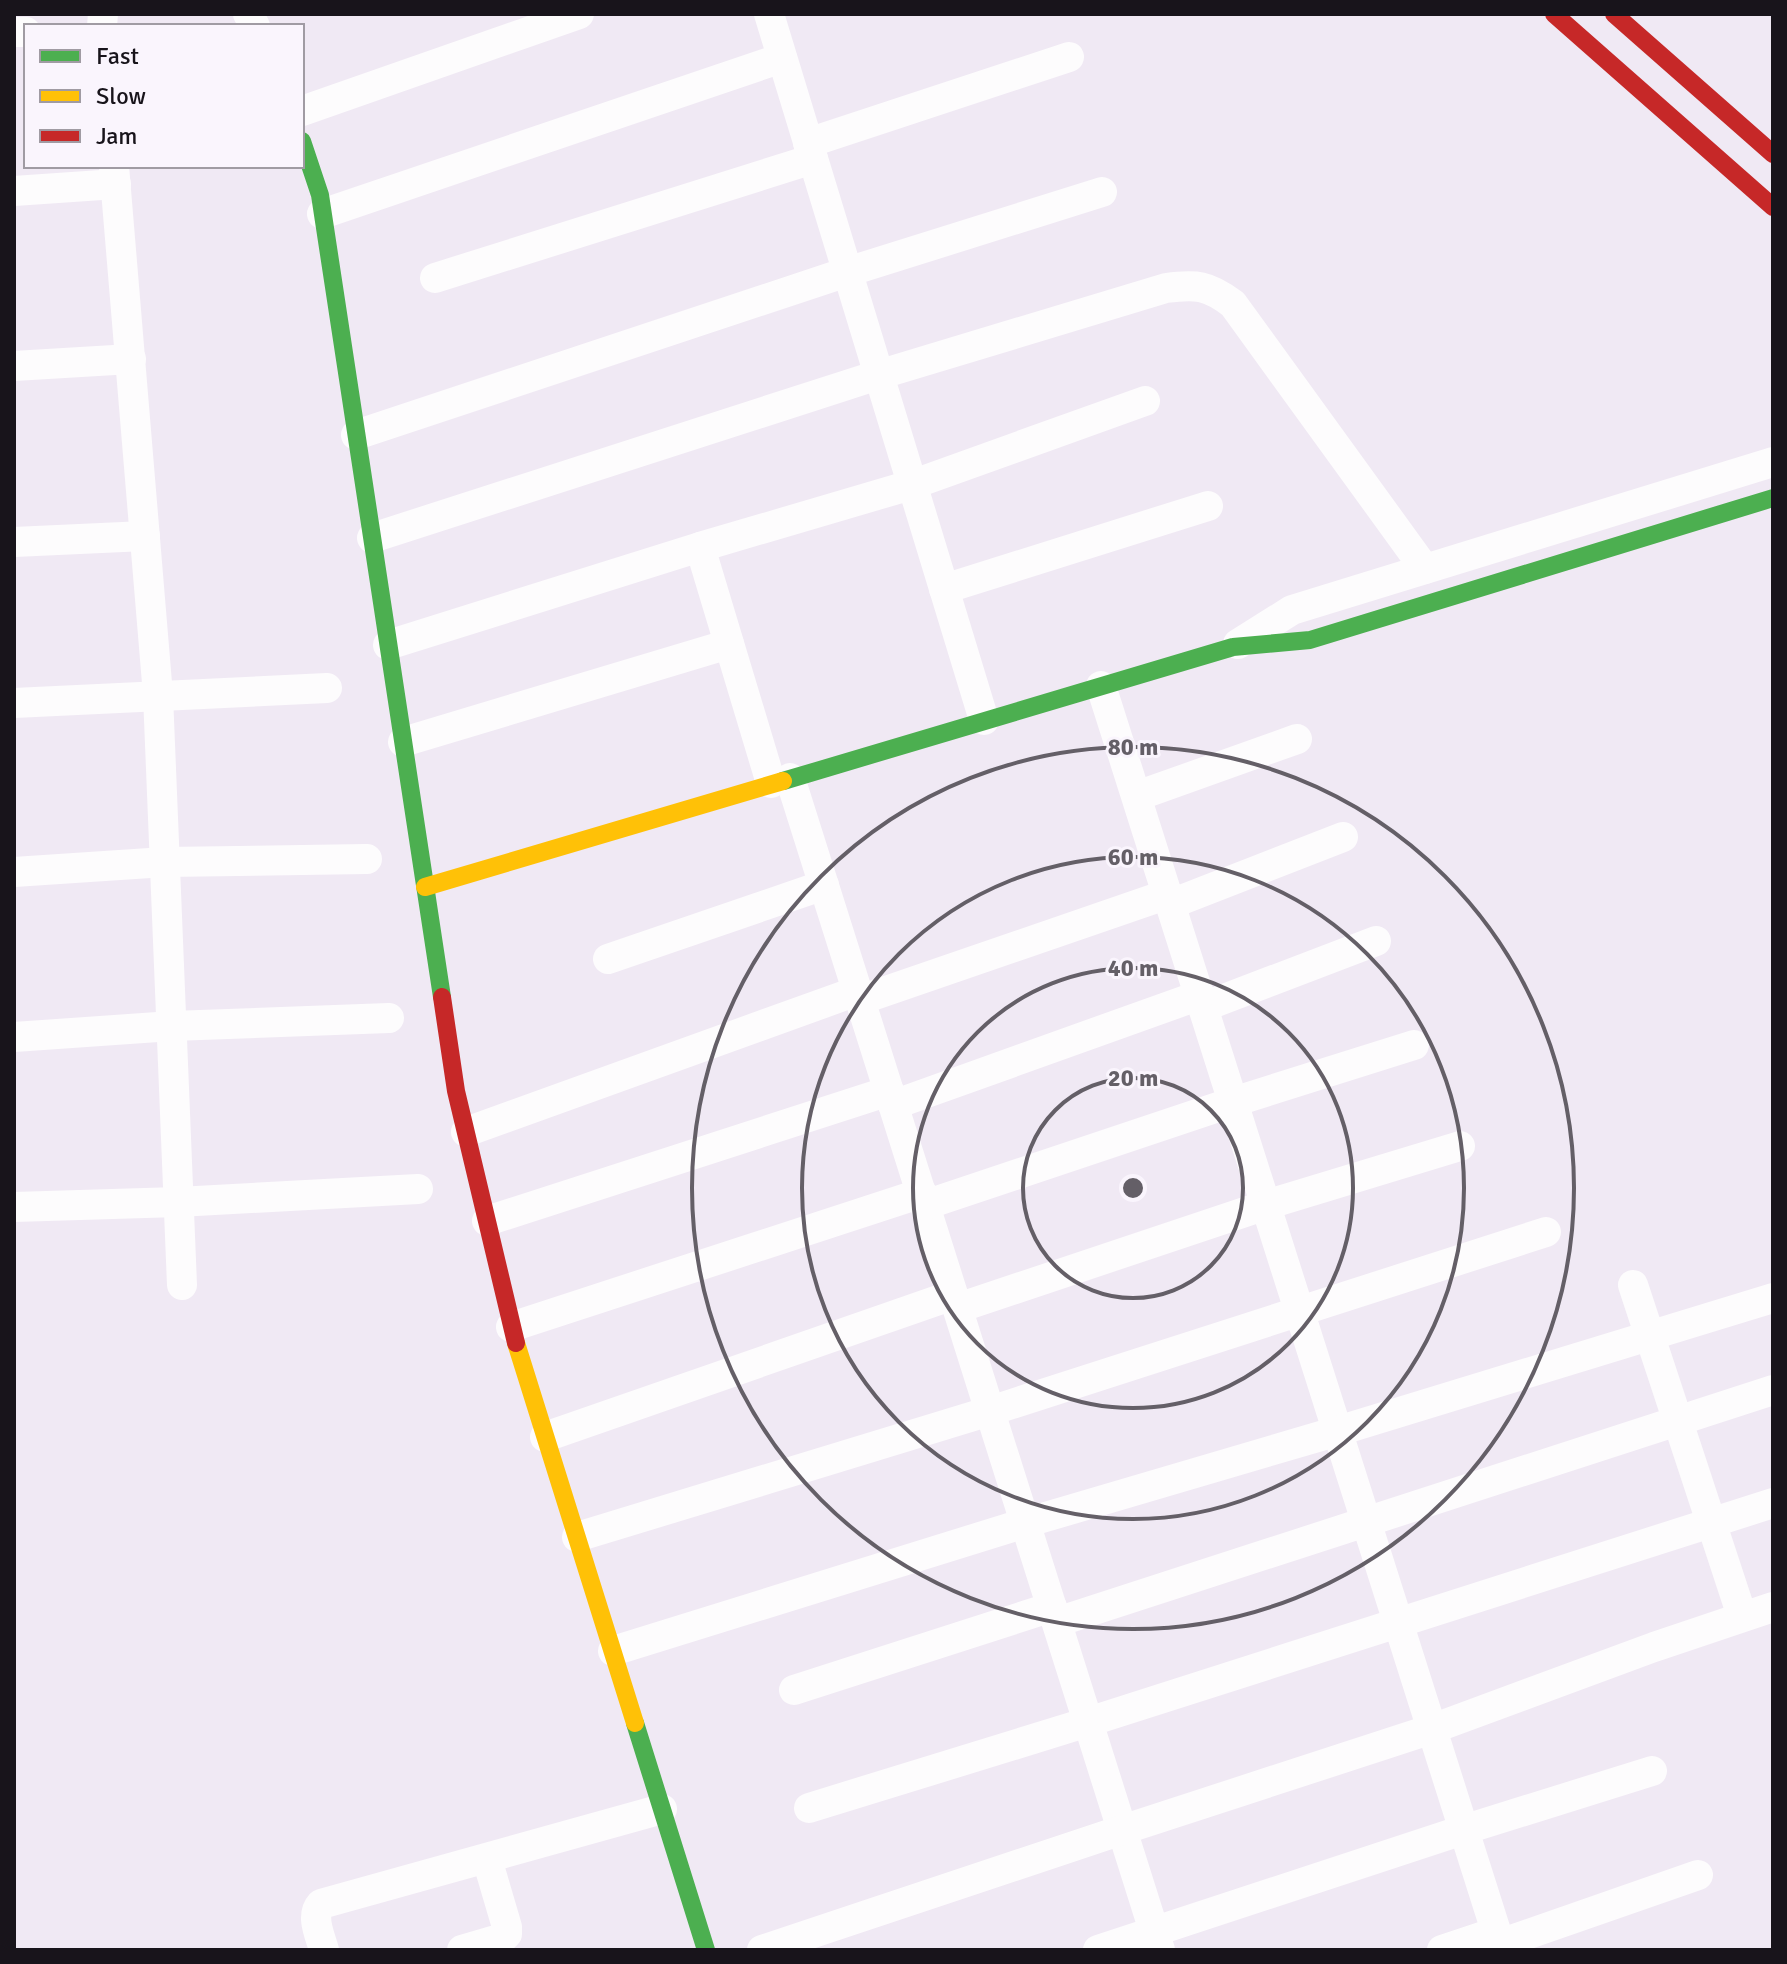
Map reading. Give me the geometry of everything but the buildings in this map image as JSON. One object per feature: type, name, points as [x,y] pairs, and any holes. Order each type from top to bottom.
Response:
[{"type":"street","points":[[304,110],[579,14]]},
{"type":"street","points":[[769,14],[984,720]]},
{"type":"street","points":[[1554,14],[1773,207]]},
{"type":"street","points":[[1614,14],[1773,154]]},
{"type":"street","points":[[435,278],[810,151],[1069,57]]},
{"type":"street","points":[[322,214],[782,58]]},
{"type":"street","points":[[304,147],[320,195],[456,1091],[511,1327],[706,1950]]},
{"type":"street","points":[[14,191],[115,175],[158,695],[182,1285]]},
{"type":"street","points":[[356,435],[847,272],[1102,192]]},
{"type":"street","points":[[372,538],[878,375],[1166,288],[1190,285],[1216,291],[1233,304],[1425,569]]},
{"type":"street","points":[[14,366],[131,359]]},
{"type":"street","points":[[388,645],[700,547],[911,485],[1145,401]]},
{"type":"street","points":[[1233,647],[1292,610],[1773,462]]},
{"type":"street","points":[[425,887],[1233,647],[1310,640],[1773,498]]},
{"type":"street","points":[[944,589],[1208,506]]},
{"type":"street","points":[[14,542],[145,536]]},
{"type":"street","points":[[700,547],[729,644],[824,885],[1157,1941]]},
{"type":"street","points":[[403,742],[729,644]]},
{"type":"street","points":[[1101,686],[1499,1942]]},
{"type":"street","points":[[14,703],[327,688]]},
{"type":"street","points":[[1137,796],[1297,739]]},
{"type":"street","points":[[466,1132],[859,996],[1170,899],[1343,837]]},
{"type":"street","points":[[14,872],[165,862],[367,859]]},
{"type":"street","points":[[608,959],[824,885]]},
{"type":"street","points":[[487,1221],[1202,1001],[1376,941]]},
{"type":"street","points":[[14,1037],[172,1026],[389,1018]]},
{"type":"street","points":[[511,1327],[1414,1045]]},
{"type":"street","points":[[545,1437],[956,1301],[1460,1146]]},
{"type":"street","points":[[14,1207],[418,1189]]},
{"type":"street","points":[[577,1537],[990,1411],[1546,1232]]},
{"type":"street","points":[[1633,1285],[1742,1616]]},
{"type":"street","points":[[613,1651],[1025,1523],[1773,1298]]},
{"type":"street","points":[[794,1690],[1367,1523],[1773,1390]]},
{"type":"street","points":[[809,1808],[1773,1503]]},
{"type":"street","points":[[762,1950],[1432,1729],[1773,1607]]},
{"type":"street","points":[[1098,1950],[1157,1941],[1463,1830],[1652,1771]]},
{"type":"street","points":[[324,1950],[315,1916],[321,1904],[662,1809]]},
{"type":"street","points":[[462,1950],[503,1938],[507,1934],[487,1859]]},
{"type":"street","points":[[1442,1950],[1499,1942],[1698,1875]]},
{"type":"traffic: fast","points":[[304,147],[320,195],[442,997]]},
{"type":"traffic: fast","points":[[783,781],[1233,647],[1310,640],[1773,498]]},
{"type":"traffic: fast","points":[[635,1723],[706,1950]]},
{"type":"traffic: slow","points":[[425,887],[783,781]]},
{"type":"traffic: slow","points":[[516,1343],[635,1723]]},
{"type":"traffic: jam","points":[[1554,14],[1773,207]]},
{"type":"traffic: jam","points":[[1614,14],[1773,154]]},
{"type":"traffic: jam","points":[[442,997],[456,1091],[516,1343]]}]
